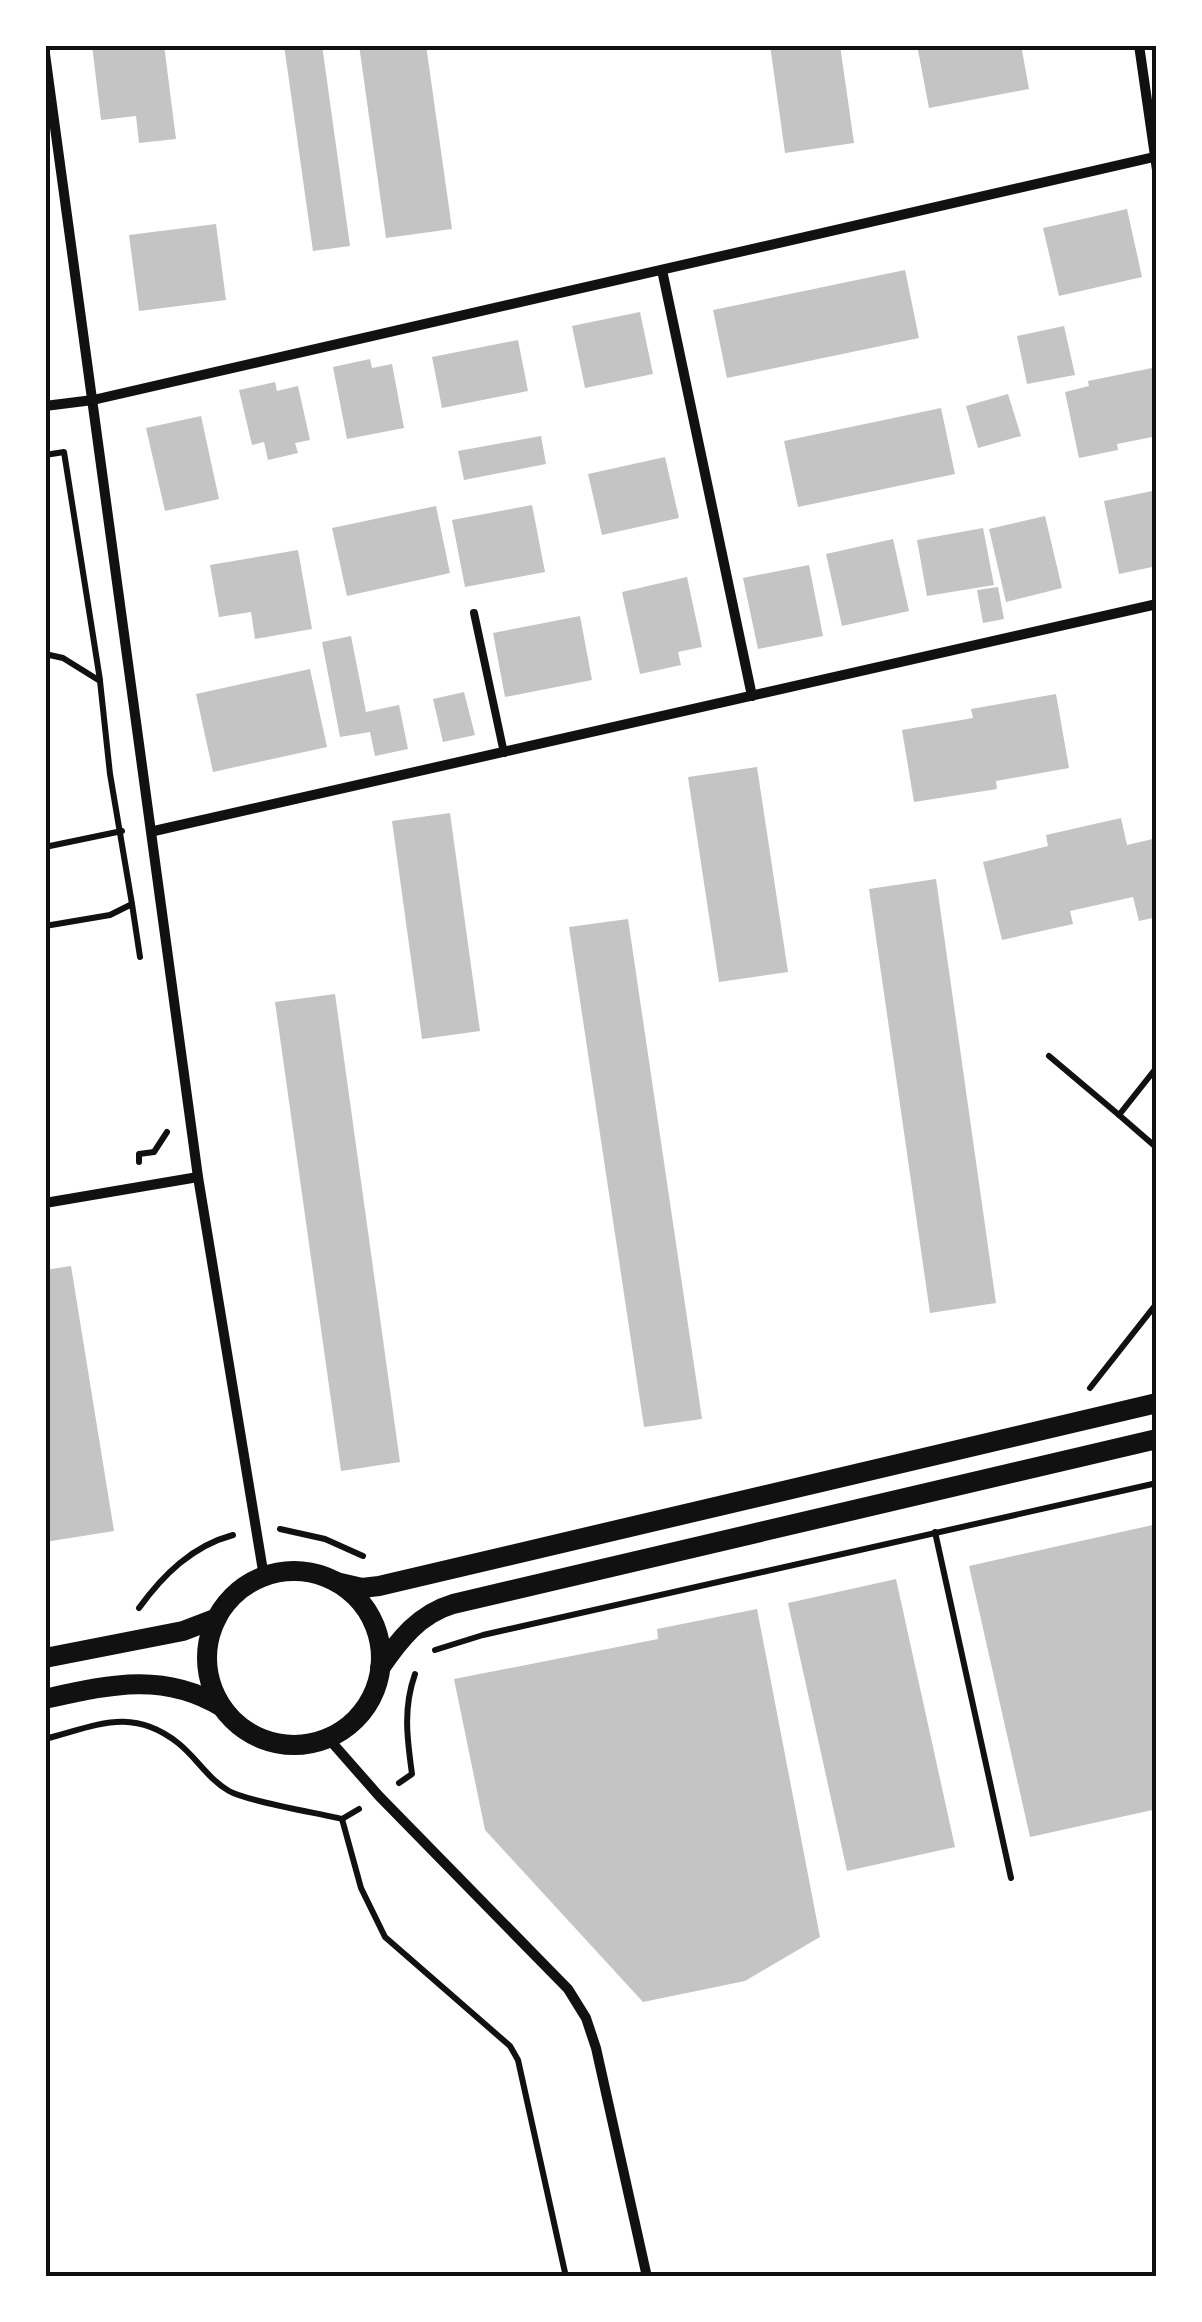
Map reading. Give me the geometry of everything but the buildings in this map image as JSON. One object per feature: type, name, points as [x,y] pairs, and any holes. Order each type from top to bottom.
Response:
[{"type":"main road","points":[[336,1582],[360,1602],[373,1622],[380,1644],[376,1687],[366,1706],[349,1726],[328,1738],[302,1744],[273,1742],[246,1731],[223,1708],[213,1690],[207,1667],[208,1640],[217,1618],[237,1593],[264,1577],[303,1572],[362,1588],[379,1586],[1157,1403]]},
{"type":"main road","points":[[380,1668],[421,1620],[453,1604],[1157,1439]]},
{"type":"main road","points":[[45,1658],[183,1631],[217,1618]]},
{"type":"main road","points":[[45,1699],[116,1684],[148,1682],[182,1688],[223,1708]]},
{"type":"street","points":[[1139,45],[1157,170]]},
{"type":"street","points":[[45,54],[154,831],[198,1177],[264,1577]]},
{"type":"street","points":[[45,406],[93,400],[1154,156]]},
{"type":"street","points":[[662,270],[752,696]]},
{"type":"street","points":[[154,831],[1157,604]]},
{"type":"street","points":[[45,1203],[198,1177]]},
{"type":"street","points":[[328,1738],[379,1796],[568,1988],[586,2018],[647,2277]]},
{"type":"lane","points":[[474,614],[504,752]]},
{"type":"path","points":[[45,455],[64,452],[100,681],[110,774],[143,970]]},
{"type":"path","points":[[45,654],[63,658],[100,681]]},
{"type":"path","points":[[45,847],[122,831]]},
{"type":"path","points":[[45,926],[110,916],[132,904]]},
{"type":"path","points":[[1049,1056],[1157,1148]]},
{"type":"path","points":[[1119,1115],[1157,1067]]},
{"type":"path","points":[[140,1186],[139,1154],[154,1152],[168,1131]]},
{"type":"path","points":[[1103,1391],[1085,1394],[1157,1302]]},
{"type":"path","points":[[430,1651],[1157,1483]]},
{"type":"path","points":[[122,1612],[138,1608],[160,1580],[187,1557],[219,1539],[258,1528],[286,1529],[325,1539],[373,1561]]},
{"type":"path","points":[[935,1532],[1010,1878]]},
{"type":"path","points":[[45,1739],[120,1720],[148,1725],[179,1744],[201,1769],[231,1793],[342,1819],[412,1774],[406,1729],[407,1697],[423,1661]]},
{"type":"path","points":[[342,1819],[361,1888],[385,1937],[510,2046],[518,2060],[566,2277]]}]
